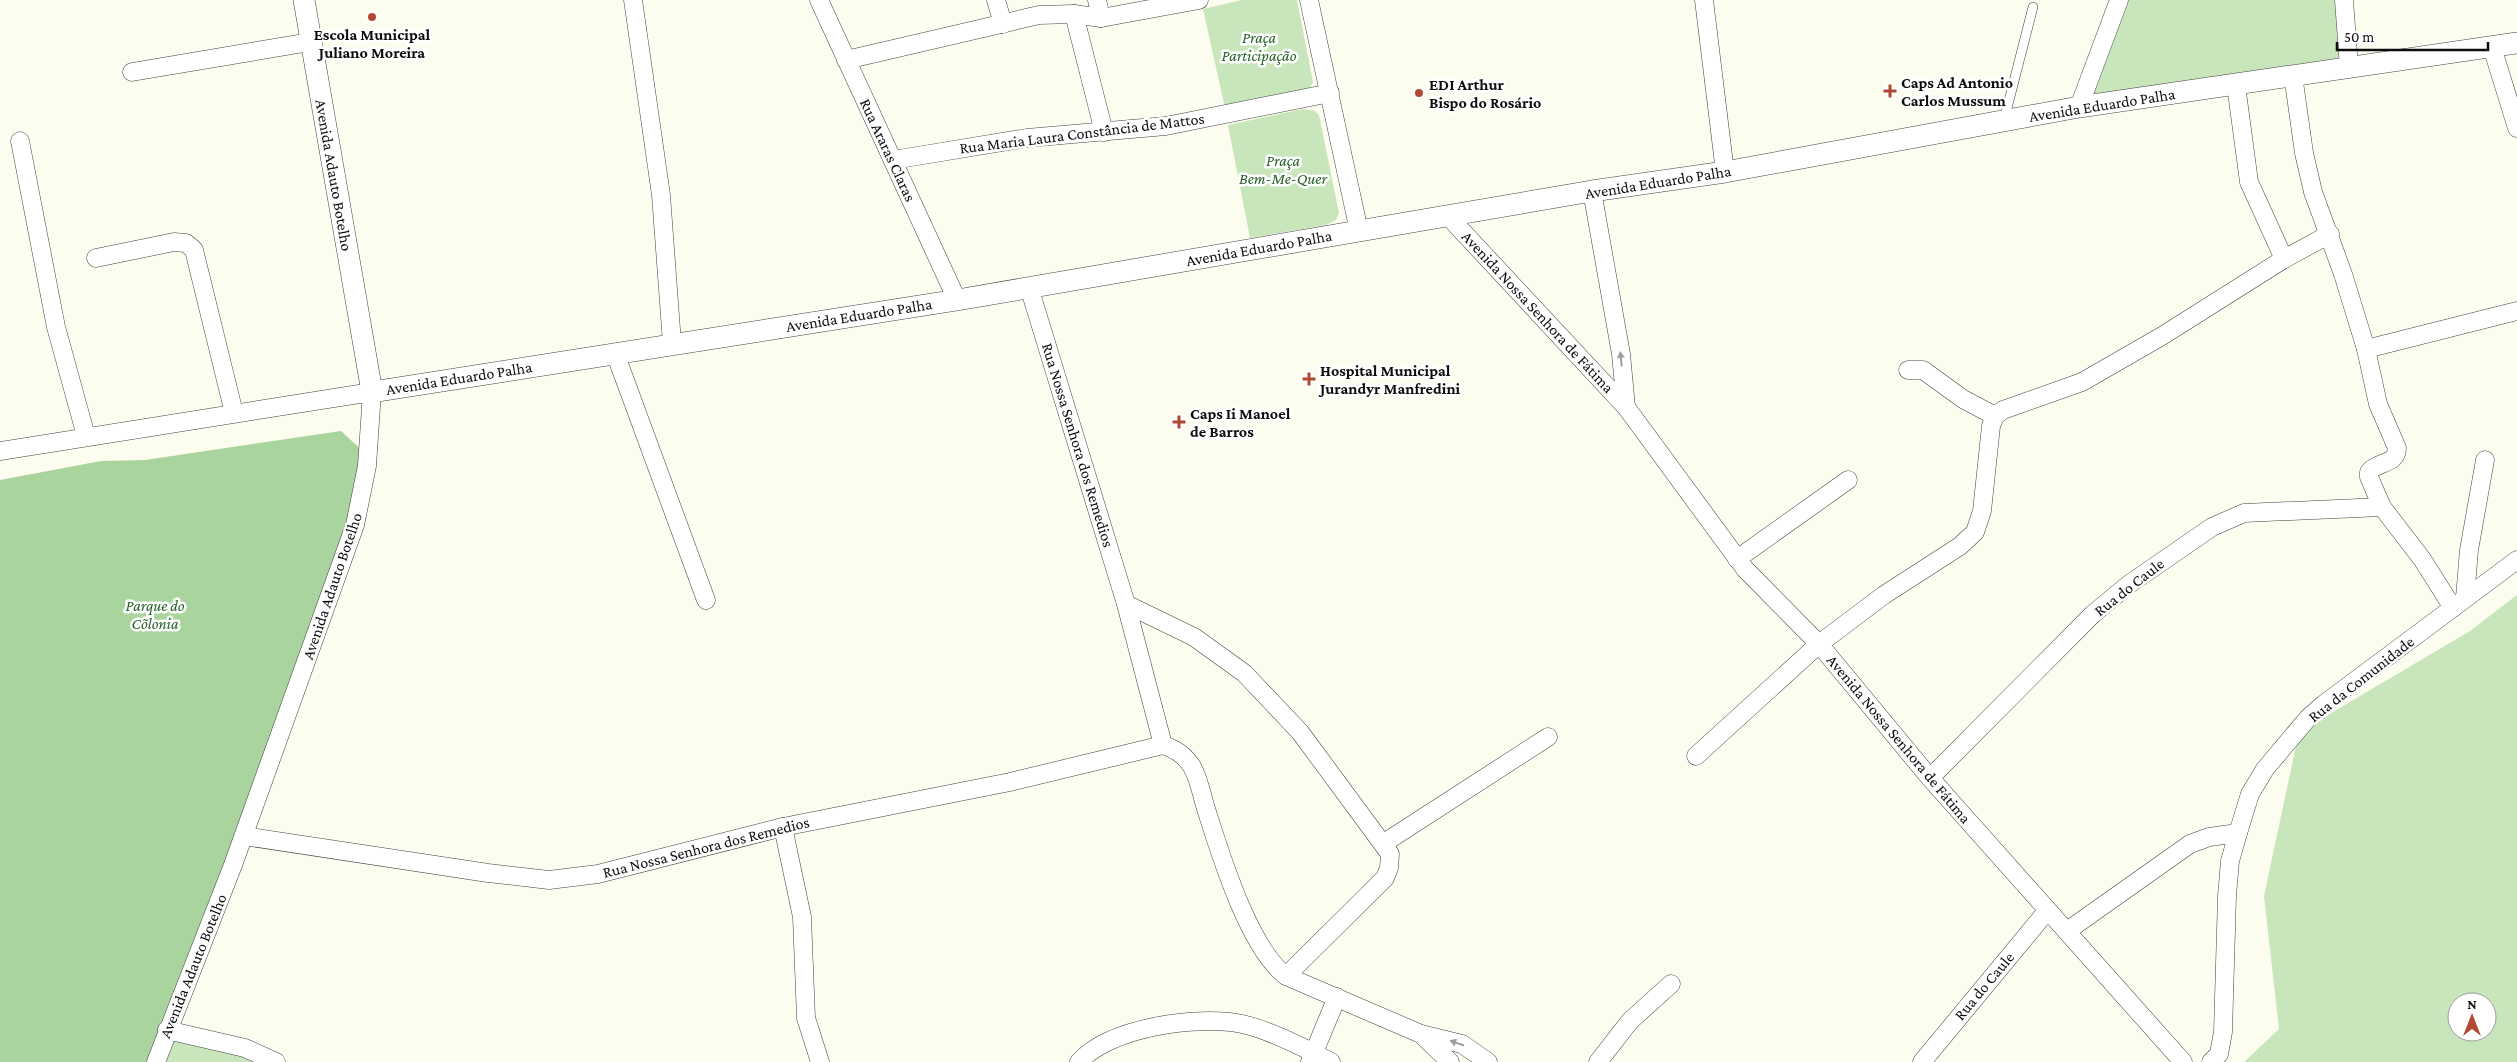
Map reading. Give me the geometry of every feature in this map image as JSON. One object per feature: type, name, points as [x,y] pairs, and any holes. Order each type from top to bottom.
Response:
[{"type":"street","name":"Avenida Adauto Botelho","points":[[156,1062],[244,836],[355,525],[367,466],[372,392],[304,0]]},
{"type":"street","points":[[633,0],[661,195],[672,343]]},
{"type":"street","name":"Rua Araras Claras","points":[[819,0],[957,300]]},
{"type":"street","points":[[996,0],[1003,24]]},
{"type":"street","points":[[1097,0],[1101,18]]},
{"type":"street","points":[[846,60],[1039,15],[1074,14],[1101,18],[1200,0]]},
{"type":"street","points":[[1309,0],[1358,231]]},
{"type":"street","points":[[1704,0],[1726,172]]},
{"type":"street","points":[[2079,107],[2118,0]]},
{"type":"street","points":[[2344,0],[2350,67]]},
{"type":"street","points":[[1074,14],[1104,132]]},
{"type":"street","name":"Avenida Eduardo Palha","points":[[0,451],[672,343],[957,300],[1592,191],[1726,172],[2079,107],[2492,47],[2516,39]]},
{"type":"street","points":[[132,72],[310,42]]},
{"type":"street","points":[[2492,47],[2517,128]]},
{"type":"street","points":[[2293,75],[2304,153],[2313,192],[2330,234],[2366,349],[2378,404],[2397,448],[2397,453],[2393,460],[2372,467],[2369,472],[2382,507],[2459,603]]},
{"type":"street","points":[[2236,85],[2249,182],[2284,259]]},
{"type":"street","name":"Rua Maria Laura Constância de Mattos","points":[[893,160],[1027,138],[1166,126],[1330,93]]},
{"type":"street","points":[[20,142],[56,327],[86,436]]},
{"type":"street","name":"Avenida Nossa Senhora de Fátima","points":[[1592,191],[1621,354],[1626,407]]},
{"type":"street","name":"Avenida Nossa Senhora de Fátima","points":[[1450,216],[1626,407],[1737,559],[1819,644],[1930,778],[2183,1062]]},
{"type":"street","points":[[1696,756],[1819,644],[1884,595],[1960,546],[1975,532],[1982,511],[1991,426],[1995,416],[2012,406],[2047,396],[2082,382],[2162,336],[2284,259],[2330,234]]},
{"type":"street","points":[[96,258],[174,242],[186,243],[194,250],[234,413]]},
{"type":"street","name":"Rua Nossa Senhora dos Remedios","points":[[244,836],[488,873],[549,880],[598,874],[783,827],[1010,782],[1163,745],[1126,604],[1029,287]]},
{"type":"street","points":[[2366,349],[2517,311]]},
{"type":"street","points":[[615,353],[706,600]]},
{"type":"street","points":[[1908,370],[1923,370],[1963,398],[1995,416]]},
{"type":"street","points":[[2459,603],[2485,460]]},
{"type":"street","points":[[1737,559],[1848,480]]},
{"type":"street","name":"Rua do Caule","points":[[1930,778],[2093,614],[2128,585],[2212,527],[2244,513],[2382,507]]},
{"type":"street","name":"Rua da Comunidade","points":[[2211,1062],[2219,1054],[2223,1032],[2230,862],[2250,794],[2265,769],[2308,718],[2324,704],[2517,560]]},
{"type":"street","points":[[1126,604],[1194,637],[1244,673],[1300,732],[1384,843],[1390,854],[1390,862],[1385,878],[1286,976]]},
{"type":"street","points":[[1384,843],[1548,737]]},
{"type":"street","points":[[1163,745],[1175,749],[1192,767],[1225,868],[1244,912],[1268,958],[1276,969],[1286,976],[1421,1034],[1462,1044],[1488,1062]]},
{"type":"street","points":[[783,827],[802,917],[806,1018],[820,1062]]},
{"type":"street","points":[[2067,931],[2190,844],[2209,837],[2238,833]]},
{"type":"street","name":"Rua do Caule","points":[[1922,1062],[2047,911]]},
{"type":"street","points":[[1598,1062],[1630,1021],[1672,984]]},
{"type":"street","points":[[1312,1057],[1337,997]]},
{"type":"street","points":[[1079,1062],[1093,1048],[1117,1038],[1156,1027],[1200,1021],[1244,1024],[1312,1057],[1331,1062]]},
{"type":"street","points":[[167,1030],[245,1048],[276,1062]]},
{"type":"street","points":[[1421,1034],[1450,1062]]},
{"type":"lane","points":[[2004,120],[2033,7]]},
{"type":"green space","name":"Praça Participação","points":[[1242,0],[1297,0],[1313,82],[1309,89],[1225,108],[1203,9]]},
{"type":"green space","points":[[2122,0],[2342,0],[2342,60],[2091,97]]},
{"type":"green space","name":"Praça Bem-Me-Quer","points":[[1303,109],[1315,111],[1319,115],[1339,213],[1336,220],[1326,225],[1250,238],[1228,125]]},
{"type":"green space","name":"Parque do Cõlonia","points":[[341,431],[367,455],[348,529],[156,1062],[0,1062],[0,480],[101,461],[145,460]]},
{"type":"green space","points":[[2517,595],[2517,1062],[2244,1062],[2279,1029],[2264,896],[2299,732],[2470,631]]},
{"type":"green space","points":[[169,1032],[267,1062],[160,1062]]},
{"type":"place","name":"Escola Municipal Juliano Moreira","points":[[372,17]]},
{"type":"place","name":"Caps Ad Antonio Carlos Mussum","points":[[1890,91]]},
{"type":"place","name":"EDI Arthur Bispo do Rosário","points":[[1419,93]]},
{"type":"place","name":"Hospital Municipal Jurandyr Manfredini","points":[[1309,379]]},
{"type":"place","name":"Caps Ii Manoel de Barros","points":[[1179,422]]}]
